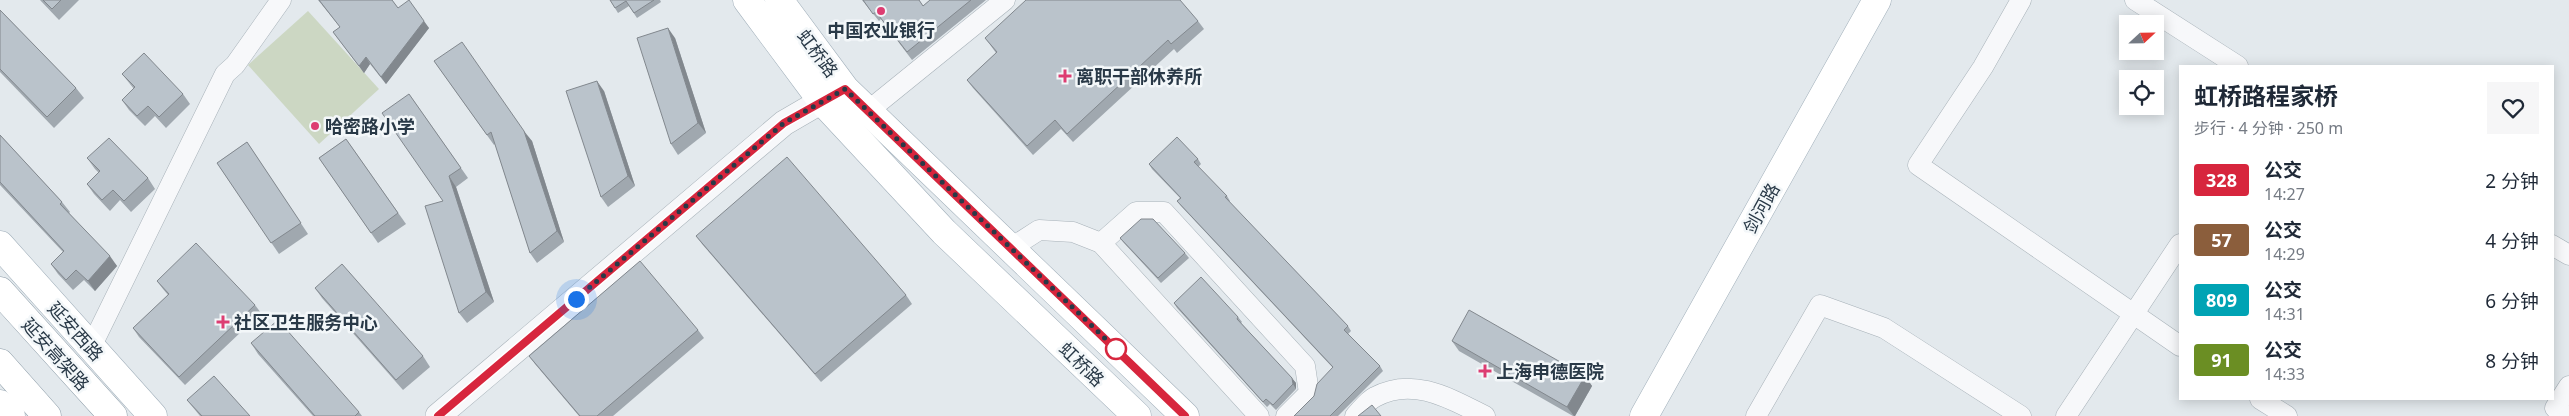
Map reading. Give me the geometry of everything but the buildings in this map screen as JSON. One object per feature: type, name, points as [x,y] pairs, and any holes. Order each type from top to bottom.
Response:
[{"type":"main road","name":"虹桥路","points":[[747,0],[833,95],[944,232],[1137,416]]},
{"type":"main road","name":"虹桥路","points":[[779,0],[833,95],[868,111],[1185,416]]},
{"type":"main road","name":"剑河路","points":[[1644,416],[1869,4]]},
{"type":"main road","name":"延安西路","points":[[0,245],[153,416]]},
{"type":"main road","name":"延安高架路","points":[[0,291],[113,416]]},
{"type":"main road","points":[[0,364],[46,416]]},
{"type":"main road","points":[[0,370],[46,416]]},
{"type":"main road","points":[[0,404],[11,416]]},
{"type":"street","points":[[92,348],[225,74],[235,65],[281,0]]},
{"type":"street","points":[[868,111],[1005,0]]},
{"type":"street","points":[[2021,0],[1983,67],[1918,165],[2179,345]]},
{"type":"street","points":[[2135,0],[2236,65]]},
{"type":"street","points":[[438,416],[784,123],[833,95]]},
{"type":"street","points":[[1100,243],[1136,212],[1164,212],[1305,366],[1309,393],[1286,416]]},
{"type":"street","points":[[1011,248],[1038,230],[1073,232],[1100,243],[1259,416]]},
{"type":"street","points":[[2066,416],[2179,246]]},
{"type":"street","points":[[2554,246],[2569,255]]},
{"type":"street","points":[[1756,416],[1820,305],[1884,328],[2021,416]]},
{"type":"street","points":[[2553,410],[2569,386]]},
{"type":"street","points":[[1354,416],[1374,397],[1407,387],[1443,395],[1485,416]]},
{"type":"street","points":[[2262,400],[2287,416]]},
{"type":"green space","points":[[308,11],[379,89],[319,144],[248,65]]},
{"type":"bus line","name":"328","points":[[438,416],[784,123],[822,100],[845,89],[1185,416]]},
{"type":"place","name":"中国农业银行","points":[[881,11]]},
{"type":"place","name":"离职干部休养所","points":[[1065,76]]},
{"type":"place","name":"哈密路小学","points":[[315,126]]},
{"type":"place","name":"社区卫生服务中心","points":[[223,322]]},
{"type":"place","name":"上海申德医院","points":[[1485,371]]},
{"type":"route","points":[[576,299],[784,123],[822,100],[845,89],[1116,349]]}]
